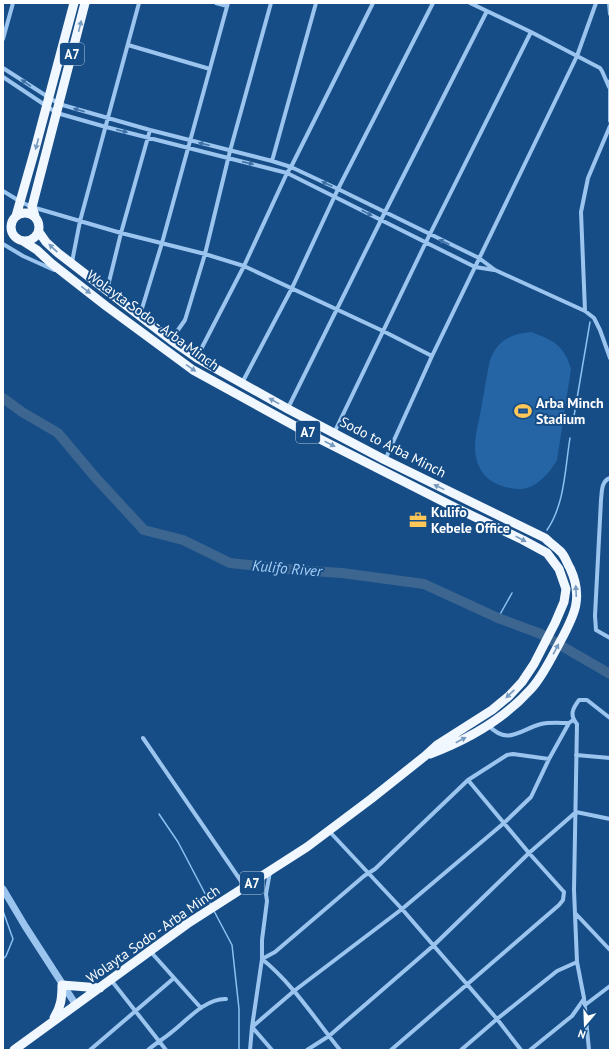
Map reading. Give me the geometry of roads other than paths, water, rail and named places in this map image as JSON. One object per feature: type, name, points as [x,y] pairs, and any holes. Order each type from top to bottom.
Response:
[{"type":"highway","name":"Wolayta Sodo - Arba Minch","points":[[14,1050],[187,924],[245,888],[329,830],[425,756],[437,745],[492,710],[509,696],[522,682],[534,664],[564,602],[566,588],[559,569],[547,553],[304,431],[193,370],[66,274],[38,250],[16,238],[11,231],[11,223],[16,216],[21,202],[74,3]]},
{"type":"highway","name":"A7","points":[[39,232],[39,225],[34,216],[32,207],[85,3]]},
{"type":"highway","points":[[16,216],[26,213],[34,216]]},
{"type":"highway","points":[[23,241],[33,239],[39,232]]},
{"type":"highway","name":"Sodo to Arba Minch","points":[[39,232],[46,242],[58,253],[72,262],[197,358],[288,409],[385,460],[545,538],[562,554],[575,579],[577,591],[576,603],[567,628],[545,670]]},
{"type":"highway","points":[[158,345],[169,338]]},
{"type":"highway","points":[[456,508],[461,498]]},
{"type":"highway","name":"Wolayta Sodo - Arba Minch","points":[[425,756],[454,744],[488,725],[507,712],[532,688],[545,670]]},
{"type":"highway","points":[[52,1021],[59,1010],[62,998],[62,985],[100,988]]},
{"type":"street","points":[[3,39],[13,3]]},
{"type":"street","points":[[72,262],[80,221],[109,119],[139,3]]},
{"type":"street","points":[[140,315],[191,141],[227,4],[216,3]]},
{"type":"street","points":[[169,338],[185,320],[205,254],[228,158],[271,3]]},
{"type":"street","points":[[272,161],[316,3]]},
{"type":"street","points":[[197,358],[244,266],[287,173],[373,3]]},
{"type":"street","points":[[242,383],[292,288],[338,189],[433,3]]},
{"type":"street","points":[[470,3],[531,32],[602,71],[609,87]]},
{"type":"street","points":[[379,469],[385,460],[432,356],[577,56],[595,3]]},
{"type":"street","points":[[609,3],[610,14]]},
{"type":"street","points":[[288,409],[385,212],[487,11]]},
{"type":"street","points":[[334,433],[426,242],[531,32]]},
{"type":"street","points":[[128,45],[210,69]]},
{"type":"street","points":[[3,68],[58,109],[109,119],[272,161],[291,167],[338,189],[479,258],[495,270],[584,311],[594,318],[610,358]]},
{"type":"street","points":[[3,77],[58,109],[106,127],[287,173],[475,267],[495,270]]},
{"type":"street","points":[[610,81],[610,121]]},
{"type":"street","points":[[584,311],[581,212],[588,178],[610,126]]},
{"type":"street","points":[[107,290],[121,233],[150,130]]},
{"type":"street","points":[[3,191],[32,207],[244,266],[383,331],[432,356]]},
{"type":"street","points":[[3,244],[23,256],[66,274]]},
{"type":"street","points":[[610,478],[606,479],[603,484],[601,500],[595,616],[596,630],[610,638]]},
{"type":"street","points":[[589,1050],[585,1005],[577,962],[574,890],[577,724],[573,720],[572,712],[579,700],[587,700],[610,718]]},
{"type":"street","points":[[252,1027],[294,992],[402,909],[504,823],[531,797],[549,759],[569,723],[573,720]]},
{"type":"street","points":[[488,725],[497,734],[504,736],[513,735],[542,723],[569,723]]},
{"type":"street","points":[[143,738],[245,888]]},
{"type":"street","points":[[262,958],[275,952],[369,873],[468,780],[507,755],[513,754],[549,759]]},
{"type":"street","points":[[576,755],[610,758]]},
{"type":"street","points":[[391,1050],[563,900],[564,892],[468,780]]},
{"type":"street","points":[[576,812],[610,819]]},
{"type":"street","points":[[307,1050],[329,1036],[433,946],[529,853],[576,812]]},
{"type":"street","points":[[329,830],[402,909],[521,1050]]},
{"type":"street","points":[[250,1050],[262,958],[262,940],[267,901],[266,894],[270,871]]},
{"type":"street","points":[[3,889],[76,1005]]},
{"type":"street","points":[[564,892],[574,890]]},
{"type":"street","points":[[575,914],[610,950]]},
{"type":"street","points":[[150,951],[200,1008]]},
{"type":"street","points":[[262,958],[294,992],[340,1050]]},
{"type":"street","points":[[461,1050],[496,1019],[557,971],[577,962]]},
{"type":"street","points":[[90,1050],[174,978]]},
{"type":"street","points":[[111,980],[166,1050]]},
{"type":"street","points":[[585,1005],[610,986]]},
{"type":"street","points":[[530,1050],[572,1016],[584,998]]},
{"type":"street","points":[[148,1050],[158,1041],[172,1033],[200,1008],[219,999],[226,999]]},
{"type":"street","points":[[252,1027],[272,1050]]},
{"type":"waterway","points":[[573,422],[590,322]]},
{"type":"waterway","name":"Kulifo River","points":[[3,398],[22,412],[58,433],[95,477],[144,530],[183,540],[230,563],[342,573],[424,584],[498,618],[541,634],[610,674]]},
{"type":"waterway","points":[[547,530],[553,520],[561,497],[570,438]]},
{"type":"waterway","points":[[498,618],[512,593]]},
{"type":"waterway","points":[[159,814],[178,842],[211,905]]},
{"type":"waterway","points":[[3,911],[13,939],[6,956],[3,959]]},
{"type":"waterway","points":[[214,911],[232,945],[239,1009],[239,1050]]},
{"type":"place","name":"Arba Minch Stadium","points":[[523,411]]},
{"type":"place","name":"Kulifo Kebele Office","points":[[418,520]]}]
